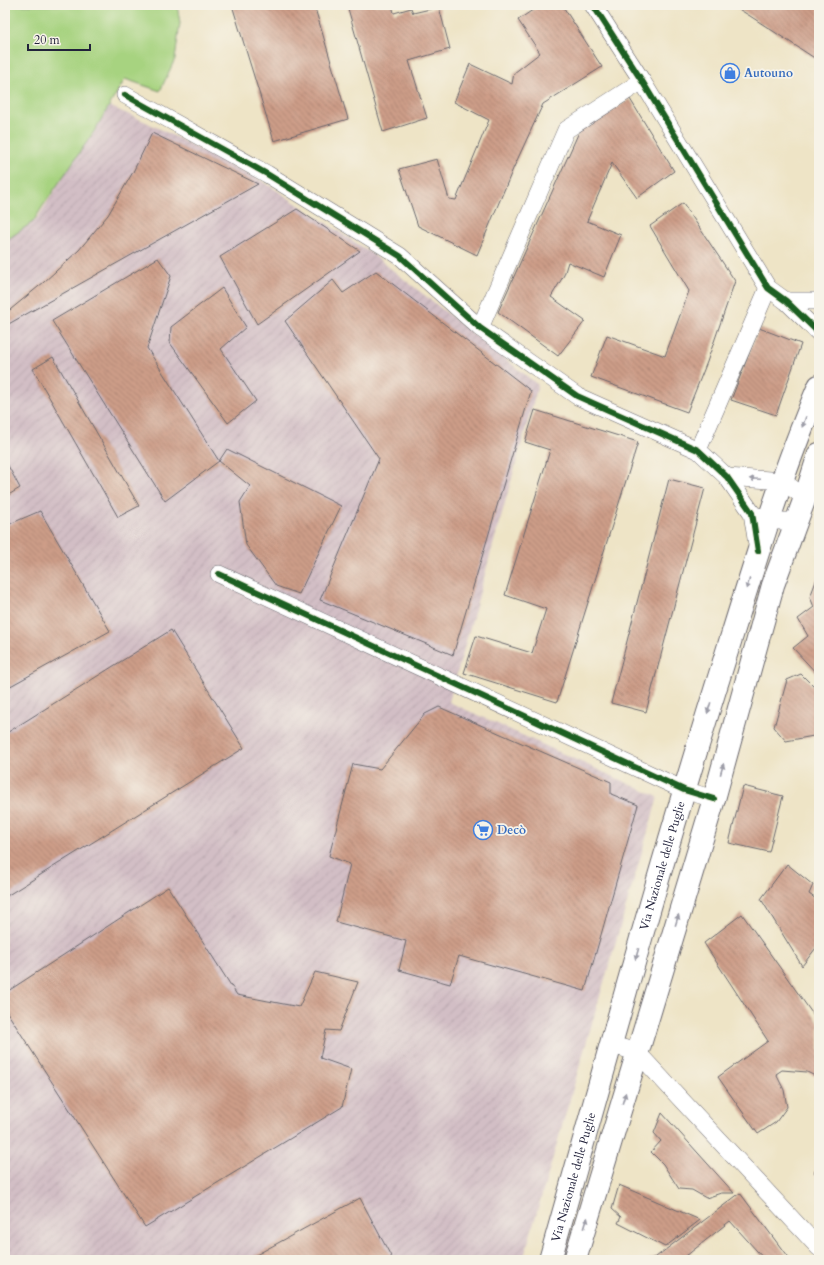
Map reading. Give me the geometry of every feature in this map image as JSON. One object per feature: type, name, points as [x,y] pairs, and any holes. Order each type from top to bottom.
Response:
[{"type":"main road","name":"Via Nazionale delle Puglie","points":[[550,1260],[684,790],[758,551],[760,517],[783,481],[808,411],[819,386]]},
{"type":"main road","name":"Via Nazionale delle Puglie","points":[[575,1260],[714,799],[773,585],[797,521],[819,454]]},
{"type":"street","points":[[593,5],[642,81],[768,288],[786,301],[819,333]]},
{"type":"street","points":[[480,328],[566,130],[642,81]]},
{"type":"street","points":[[125,95],[267,174],[400,256],[480,328],[577,396],[698,450],[727,478],[760,517],[797,521]]},
{"type":"street","points":[[698,450],[768,288]]},
{"type":"street","points":[[786,301],[819,301]]},
{"type":"street","points":[[727,478],[783,481],[805,498]]},
{"type":"street","points":[[220,574],[684,790],[714,799]]},
{"type":"street","points":[[612,1045],[637,1052],[819,1248]]},
{"type":"shaded area","points":[[109,106],[146,122],[264,182],[371,253],[538,385],[449,702],[658,797],[523,1260],[5,1260],[5,241],[36,220]]},
{"type":"green space","points":[[5,5],[177,5],[180,23],[175,59],[160,91],[125,79],[95,130],[33,222],[5,241]]},
{"type":"building","points":[[232,5],[314,5],[348,119],[274,141]]},
{"type":"building","points":[[347,5],[392,5],[394,13],[411,8],[413,13],[439,7],[450,49],[409,61],[427,118],[383,132]]},
{"type":"building","points":[[540,5],[562,5],[602,67],[543,104],[513,169],[477,255],[418,226],[399,169],[437,159],[449,199],[456,200],[489,120],[454,102],[470,64],[512,84],[514,73],[540,53],[518,20]]},
{"type":"building","points":[[732,5],[819,5],[819,61],[750,16]]},
{"type":"building","points":[[630,99],[674,171],[637,198],[612,163],[587,221],[621,235],[604,277],[568,262],[564,275],[551,297],[585,321],[558,356],[498,312],[579,132]]},
{"type":"building","points":[[152,133],[258,184],[5,326],[5,314],[44,282],[79,250],[108,215],[133,172]]},
{"type":"building","points":[[683,203],[735,281],[707,362],[687,412],[591,377],[607,335],[665,356],[689,291],[650,226]]},
{"type":"building","points":[[297,209],[360,251],[257,324],[220,257]]},
{"type":"building","points":[[158,258],[171,276],[147,348],[219,461],[165,501],[52,321]]},
{"type":"building","points":[[376,271],[531,391],[453,655],[320,600],[379,459],[285,321],[333,280],[343,293]]},
{"type":"building","points":[[222,288],[246,327],[221,349],[256,401],[228,423],[170,343],[171,327]]},
{"type":"building","points":[[759,328],[801,344],[776,415],[731,400]]},
{"type":"building","points":[[53,357],[139,506],[118,517],[33,369]]},
{"type":"building","points":[[535,410],[638,442],[557,702],[464,673],[476,636],[532,653],[546,609],[505,595],[550,450],[525,442]]},
{"type":"building","points":[[227,449],[341,506],[299,594],[276,586],[246,545],[240,502],[250,486],[219,461]]},
{"type":"building","points":[[5,460],[20,488],[5,497]]},
{"type":"building","points":[[669,479],[705,488],[646,712],[611,703]]},
{"type":"building","points":[[40,511],[110,631],[5,689],[5,526]]},
{"type":"building","points":[[819,573],[819,676],[793,648],[808,636],[798,619],[814,607],[810,597]]},
{"type":"building","points":[[171,630],[244,748],[5,897],[5,734]]},
{"type":"building","points":[[801,674],[819,692],[819,735],[786,741],[774,727],[787,680]]},
{"type":"building","name":"Decò","points":[[439,707],[611,782],[611,794],[638,805],[585,991],[459,956],[450,984],[399,970],[406,941],[336,922],[350,864],[329,856],[353,764],[380,769],[425,714]]},
{"type":"building","points":[[743,786],[783,796],[769,852],[729,843]]},
{"type":"building","points":[[787,864],[813,885],[809,894],[819,901],[819,944],[802,966],[761,899]]},
{"type":"building","points":[[168,887],[237,995],[299,1007],[315,972],[358,982],[339,1031],[326,1030],[320,1058],[351,1069],[342,1107],[145,1227],[5,1009],[5,993]]},
{"type":"building","points":[[742,914],[819,1023],[819,1078],[807,1072],[782,1070],[776,1074],[784,1090],[787,1107],[776,1122],[758,1134],[718,1077],[768,1041],[704,943]]},
{"type":"building","points":[[662,1113],[734,1193],[721,1193],[706,1198],[692,1190],[679,1189],[663,1164],[651,1152],[661,1141],[654,1133]]},
{"type":"building","points":[[819,1167],[819,1178],[814,1172]]},
{"type":"building","points":[[619,1185],[700,1220],[665,1247],[618,1223],[621,1217],[612,1209]]},
{"type":"building","points":[[740,1193],[790,1260],[765,1260],[730,1221],[681,1260],[646,1260],[656,1257]]},
{"type":"building","points":[[360,1198],[393,1260],[247,1260]]},
{"type":"cycle path","points":[[593,5],[642,81],[768,288],[786,301],[819,333]]},
{"type":"cycle path","points":[[125,95],[267,174],[400,256],[480,328],[577,396],[698,450],[727,477],[752,513],[758,551]]},
{"type":"cycle path","points":[[219,574],[684,790],[714,799]]},
{"type":"place","name":"Autouno","points":[[730,73]]},
{"type":"place","name":"Decò","points":[[483,830]]}]
